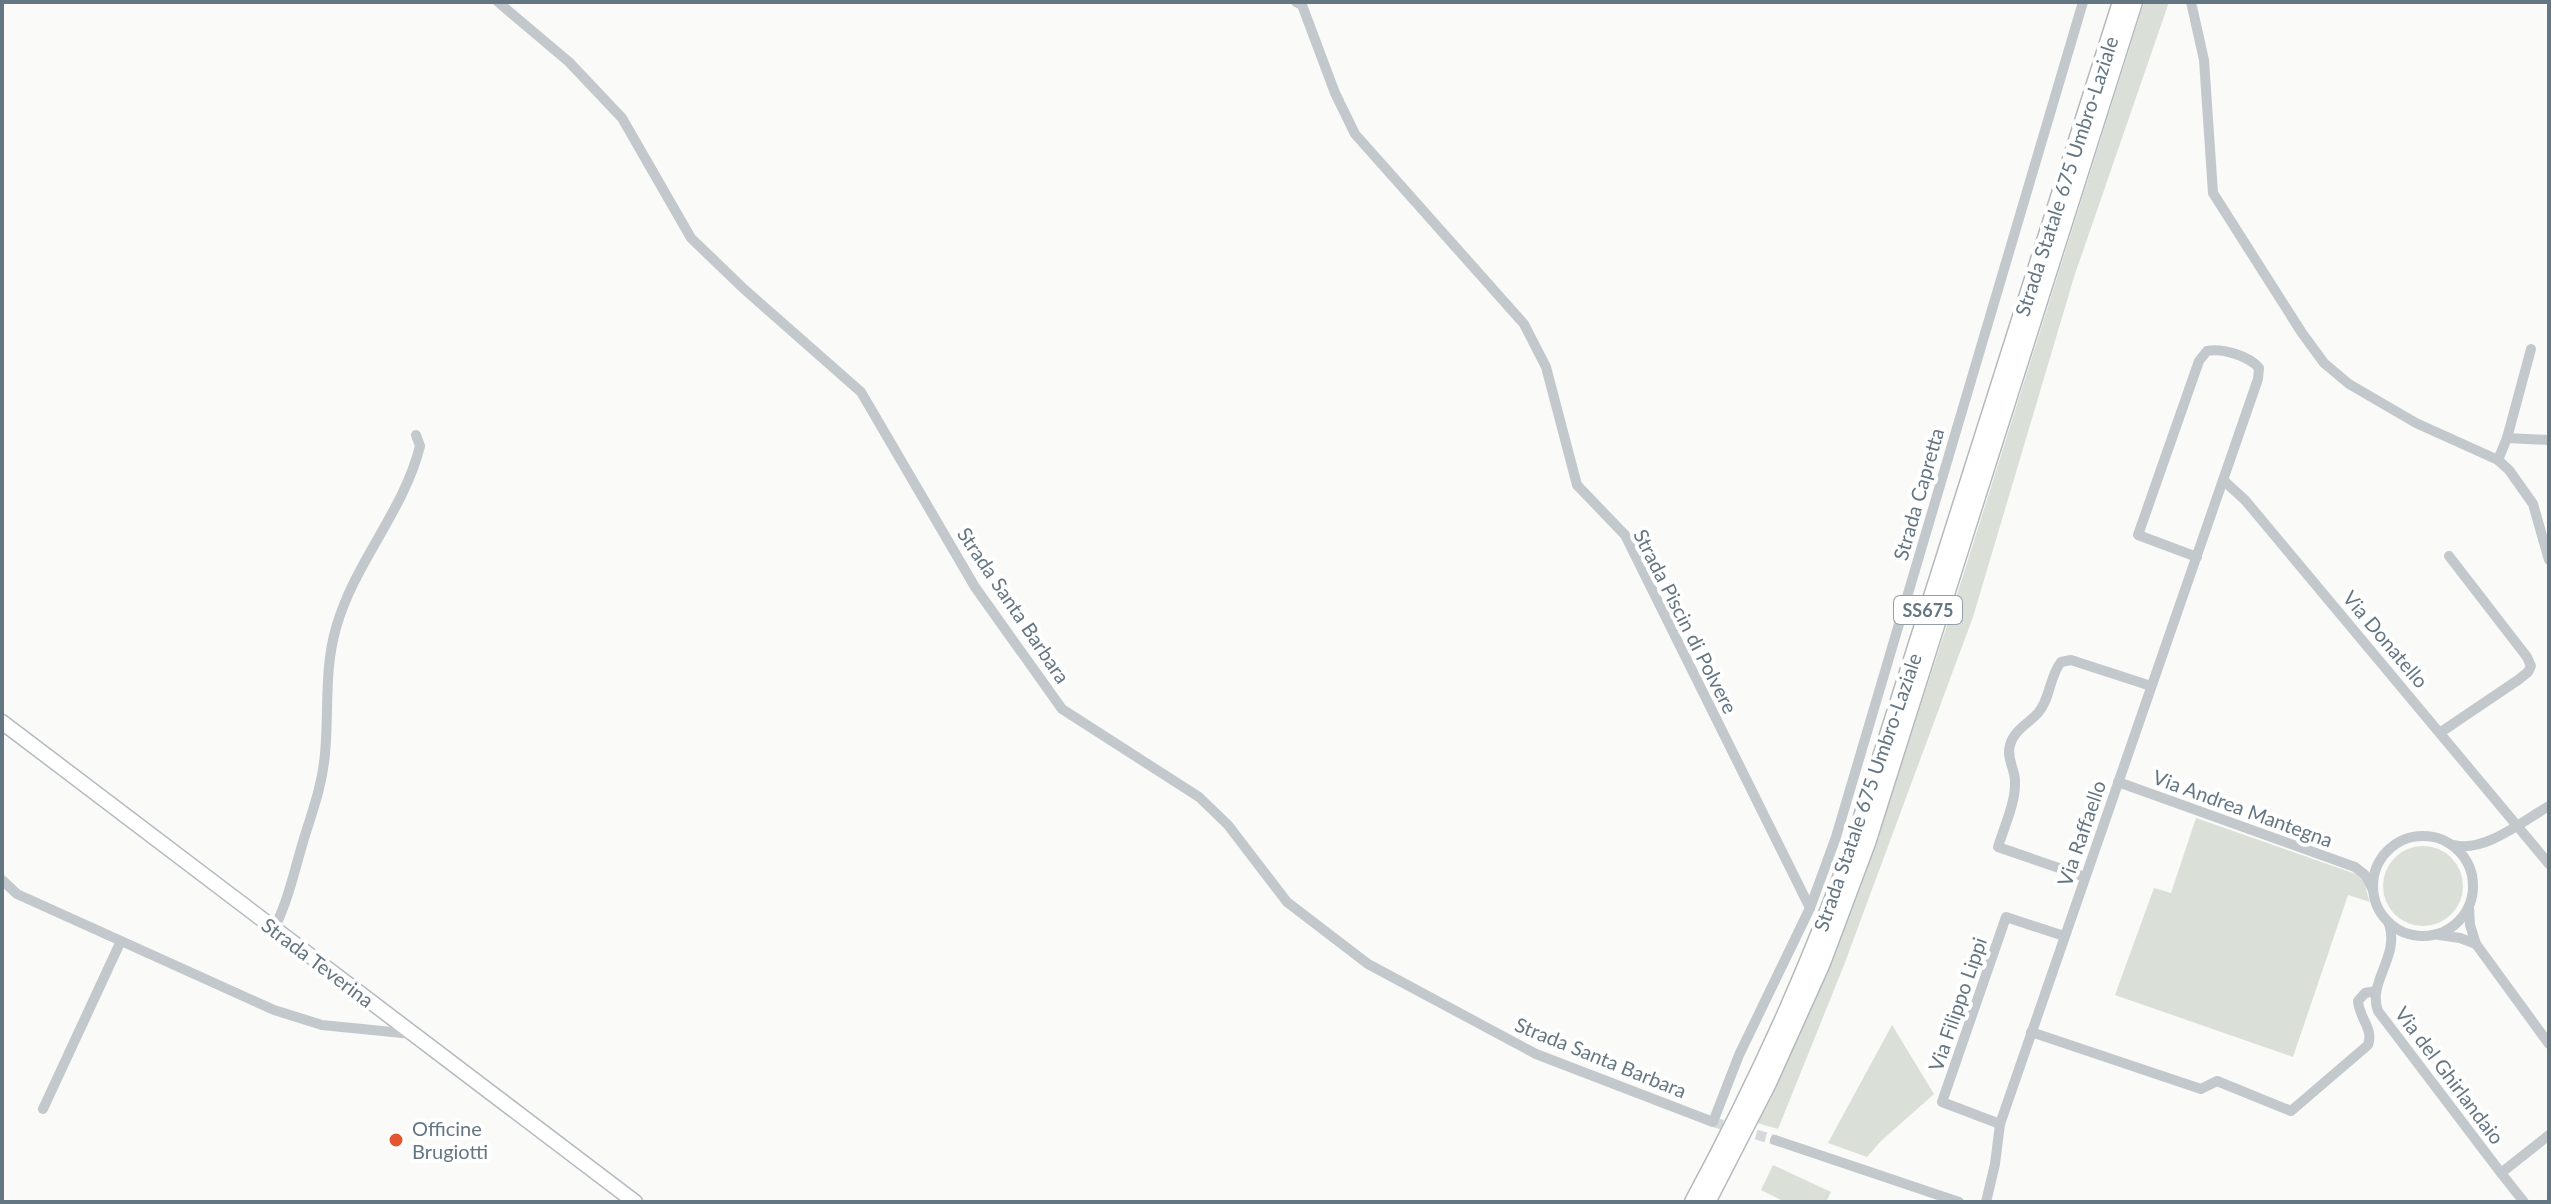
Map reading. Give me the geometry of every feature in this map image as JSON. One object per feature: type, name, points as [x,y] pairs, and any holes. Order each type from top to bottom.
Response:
[{"type":"highway","name":"Strada Statale 675 Umbro-Laziale","points":[[1693,1202],[1759,1075],[1835,897],[2121,2]]},
{"type":"highway","name":"Strada Statale 675 Umbro-Laziale","points":[[1707,1202],[1768,1083],[1822,963],[1867,843],[2134,2]]},
{"type":"main road","name":"Strada Teverina","points":[[2,722],[635,1202]]},
{"type":"street","name":"Strada Santa Barbara","points":[[498,2],[569,62],[622,118],[691,238],[861,392],[975,587],[1062,709],[1199,797],[1228,825],[1287,902],[1368,964],[1536,1054],[1713,1122]]},
{"type":"street","name":"Strada Piscin di Polvere","points":[[1296,2],[1302,5],[1335,93],[1355,134],[1524,324],[1546,367],[1577,485],[1625,535],[1810,908]]},
{"type":"street","name":"Strada Capretta","points":[[1713,1122],[1739,1055],[1810,908],[1836,837],[2083,2]]},
{"type":"street","points":[[2191,2],[2204,60],[2213,193],[2311,346],[2324,363],[2362,392],[2416,423],[2498,460],[2533,504],[2549,560]]},
{"type":"street","name":"Via Raffaello","points":[[1986,1202],[2000,1124],[2064,936],[2197,557],[2258,379],[2259,368],[2254,361],[2217,349],[2207,351],[2199,361],[2138,535],[2197,557]]},
{"type":"street","points":[[2498,460],[2531,349]]},
{"type":"street","points":[[274,929],[284,910],[319,795],[325,756],[328,683],[336,629],[362,562],[409,477],[420,446],[416,435]]},
{"type":"street","points":[[2507,438],[2549,440]]},
{"type":"street","name":"Via Donatello","points":[[2223,480],[2245,500],[2549,864]]},
{"type":"street","points":[[2441,732],[2518,680],[2531,666],[2449,556]]},
{"type":"street","points":[[2085,877],[1998,847],[2014,795],[2015,779],[2009,752],[2011,742],[2016,733],[2041,711],[2053,672],[2061,662],[2071,660],[2151,686]]},
{"type":"street","name":"Via Andrea Mantegna","points":[[2118,782],[2355,867]]},
{"type":"street","points":[[2374,892],[2375,874],[2382,859],[2394,846],[2409,838],[2426,836],[2466,847],[2484,844],[2549,806]]},
{"type":"street","points":[[2451,844],[2463,856],[2471,871],[2470,925],[2476,944],[2549,1044]]},
{"type":"street","points":[[2471,871],[2484,844]]},
{"type":"street","points":[[2355,867],[2382,859]]},
{"type":"street","points":[[2355,867],[2369,880],[2378,908],[2388,922],[2403,932],[2420,936]]},
{"type":"street","points":[[2,880],[17,894],[120,943],[286,1014],[322,1025],[412,1034]]},
{"type":"street","points":[[2437,935],[2453,927],[2469,907]]},
{"type":"street","name":"Via Filippo Lippi","points":[[2000,1124],[1942,1102],[2006,917],[2064,936]]},
{"type":"street","name":"Via del Ghirlandaio","points":[[2388,922],[2393,940],[2376,991],[2378,1011],[2524,1202]]},
{"type":"street","points":[[2391,952],[2404,939],[2420,936],[2460,938],[2476,944]]},
{"type":"street","points":[[43,1109],[120,943]]},
{"type":"street","points":[[2031,1032],[2201,1089],[2217,1081],[2291,1111],[2368,1045],[2371,1035],[2360,1015],[2358,1001],[2365,993],[2376,991]]},
{"type":"street","points":[[2501,1173],[2549,1135]]},
{"type":"street","points":[[1775,1140],[1959,1202]]},
{"type":"shaded area","points":[[2144,2],[2169,2],[2074,277],[1973,617],[1844,965],[1778,1129],[1757,1123],[1809,1010],[1865,875]]},
{"type":"shaded area","points":[[2196,818],[2353,873],[2365,885],[2370,902],[2348,895],[2293,1057],[2115,995],[2154,888],[2171,893]]},
{"type":"shaded area","points":[[2423,846],[2438,849],[2451,858],[2460,871],[2463,886],[2460,901],[2451,914],[2438,923],[2423,926],[2408,923],[2395,914],[2386,901],[2383,886],[2386,871],[2395,858],[2408,849]]},
{"type":"shaded area","points":[[1892,1025],[1934,1094],[1867,1157],[1828,1143]]},
{"type":"shaded area","points":[[1773,1165],[1831,1192],[1826,1202],[1785,1202],[1761,1190]]},
{"type":"tunnel","points":[[1713,1122],[1775,1140]]},
{"type":"place","name":"Officine Brugiotti","points":[[396,1140]]}]
